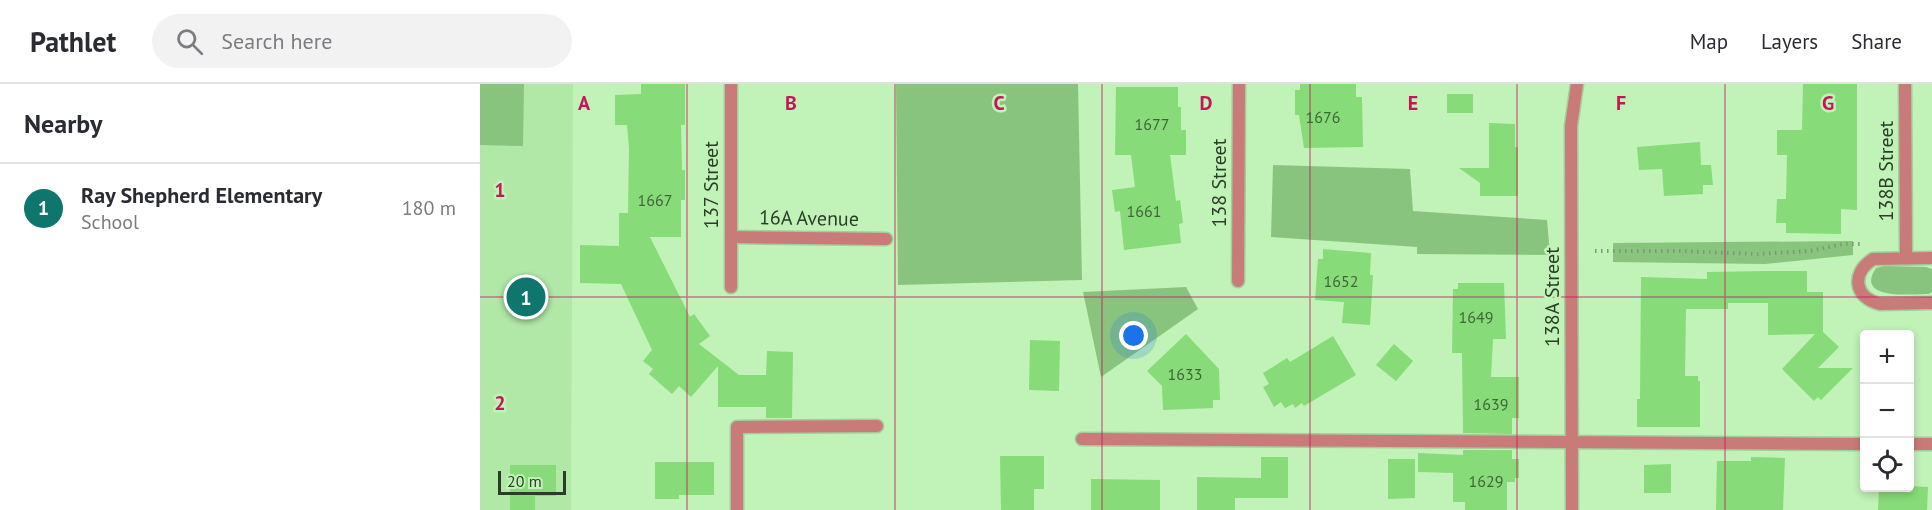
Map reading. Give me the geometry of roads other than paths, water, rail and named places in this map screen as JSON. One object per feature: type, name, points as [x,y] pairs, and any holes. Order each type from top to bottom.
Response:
[{"type":"street","name":"137 Street","points":[[731,84],[731,287]]},
{"type":"street","name":"138 Street","points":[[1238,281],[1239,84]]},
{"type":"street","name":"138A Street","points":[[1572,510],[1571,126],[1577,84]]},
{"type":"street","name":"138B Street","points":[[1905,84],[1906,258]]},
{"type":"street","name":"16A Avenue","points":[[731,237],[886,239]]},
{"type":"street","points":[[1932,258],[1880,258],[1866,264],[1859,277],[1861,292],[1866,298],[1880,304],[1932,303]]},
{"type":"street","points":[[736,510],[737,426],[878,426]]},
{"type":"street","points":[[1082,439],[1860,444]]},
{"type":"street","points":[[1914,444],[1932,444]]},
{"type":"place","name":"Ray Shepherd Elementary","points":[[526,297]]}]
